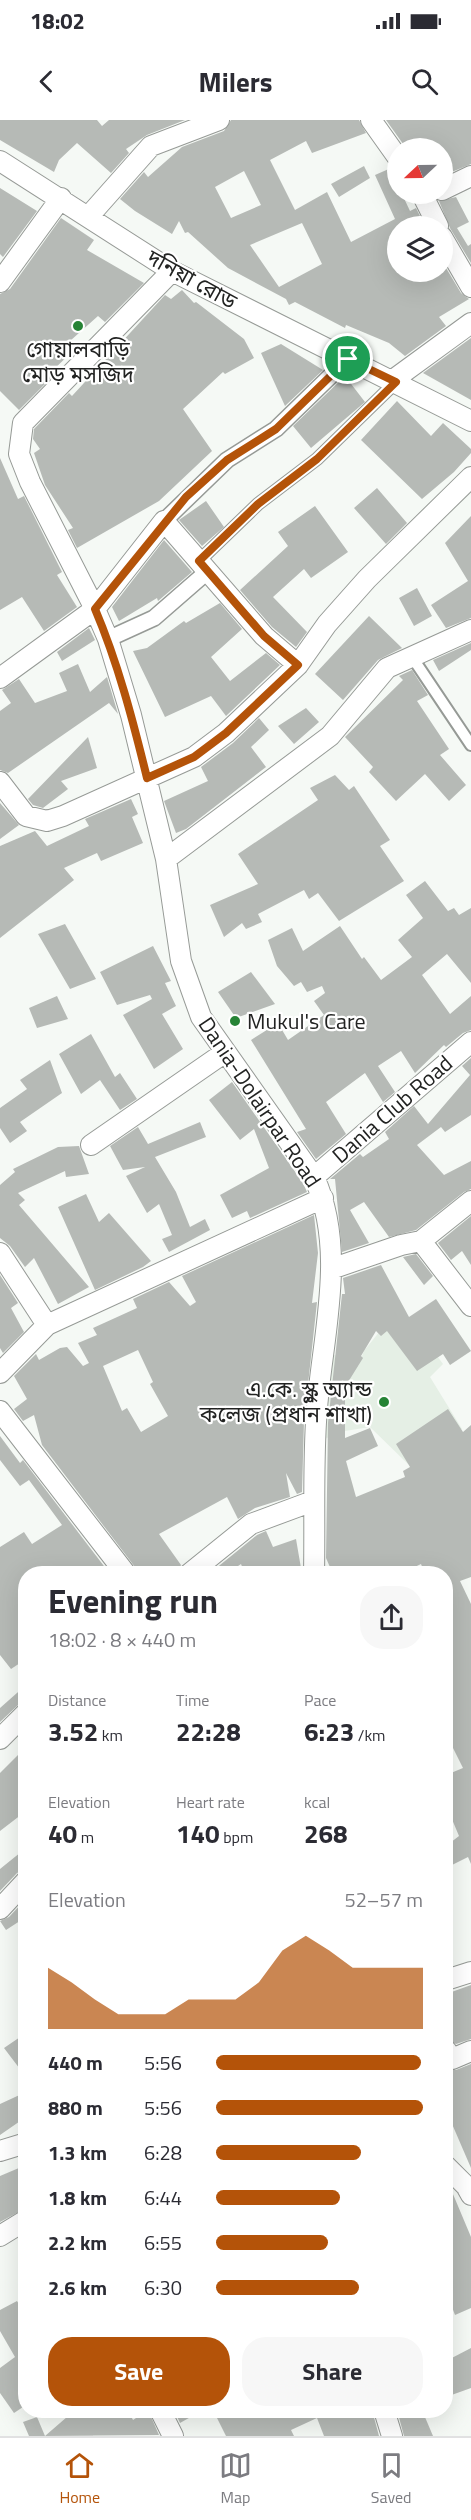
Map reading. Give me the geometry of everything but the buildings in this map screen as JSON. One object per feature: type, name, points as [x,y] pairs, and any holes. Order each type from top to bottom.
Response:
[{"type":"street","points":[[88,217],[151,146],[219,120]]},
{"type":"street","points":[[372,120],[387,142]]},
{"type":"street","name":"দনিয়া রোড","points":[[0,161],[172,271],[471,421]]},
{"type":"street","points":[[453,184],[471,176]]},
{"type":"street","points":[[0,282],[61,198]]},
{"type":"street","points":[[453,256],[471,287]]},
{"type":"street","name":"Dania-Dolairpar Road","points":[[172,271],[22,423],[19,454],[30,482],[108,639],[147,778],[166,859],[181,961],[201,1017],[224,1053],[314,1178],[323,1198],[329,1228],[331,1269],[324,1367],[316,1419],[313,1500],[315,1566]]},
{"type":"street","points":[[395,381],[471,323]]},
{"type":"street","points":[[0,678],[95,609],[164,521],[227,460],[276,429],[348,359]]},
{"type":"street","points":[[0,782],[26,816],[47,821],[63,816],[194,757],[226,733],[298,665],[327,624],[367,579],[471,477]]},
{"type":"street","points":[[164,521],[264,636],[298,665]]},
{"type":"street","points":[[108,639],[154,618],[203,566]]},
{"type":"street","points":[[166,859],[330,736],[387,669],[471,630]]},
{"type":"street","name":"Dania Club Road","points":[[314,1178],[471,1042]]},
{"type":"street","points":[[91,1145],[224,1053]]},
{"type":"street","points":[[0,1373],[47,1325],[323,1198]]},
{"type":"street","points":[[331,1269],[401,1245],[421,1241],[471,1201]]},
{"type":"street","points":[[421,1241],[471,1306]]},
{"type":"street","points":[[0,1253],[47,1325]]},
{"type":"street","points":[[0,1411],[120,1566]]},
{"type":"street","points":[[199,1566],[251,1524],[313,1500]]},
{"type":"street","points":[[0,1738],[18,1721]]},
{"type":"street","points":[[0,1909],[18,1890]]},
{"type":"street","points":[[453,1977],[471,1971]]},
{"type":"street","points":[[453,2059],[471,2050]]},
{"type":"street","points":[[0,2151],[18,2145]]},
{"type":"street","points":[[453,2173],[466,2186],[471,2195]]},
{"type":"street","points":[[0,2236],[18,2225]]},
{"type":"street","points":[[164,2418],[173,2436]]},
{"type":"street","points":[[386,2418],[392,2436]]},
{"type":"lane","points":[[203,566],[258,504],[317,459],[395,381]]},
{"type":"lane","points":[[412,657],[471,745]]},
{"type":"shaded area","name":"এ.কে. স্কুল অ্যান্ড কলেজ (প্রধান শাখা)","points":[[403,1310],[443,1364],[430,1377],[462,1429],[408,1464],[370,1427],[345,1431],[322,1440],[326,1351],[358,1366],[364,1351],[384,1326]]},
{"type":"place","name":"গোয়ালবাড়ি মোড় মসজিদ","points":[[78,326]]},
{"type":"place","name":"Mukul's Care","points":[[235,1021]]},
{"type":"place","name":"এ.কে. স্কুল অ্যান্ড কলেজ (প্রধান শাখা)","points":[[384,1402]]},
{"type":"route","points":[[348,359],[396,382],[317,459],[258,504],[199,561],[264,636],[298,665],[226,733],[194,757],[147,778],[108,639],[95,609],[164,521],[186,497],[227,460],[276,429],[348,359]]}]
